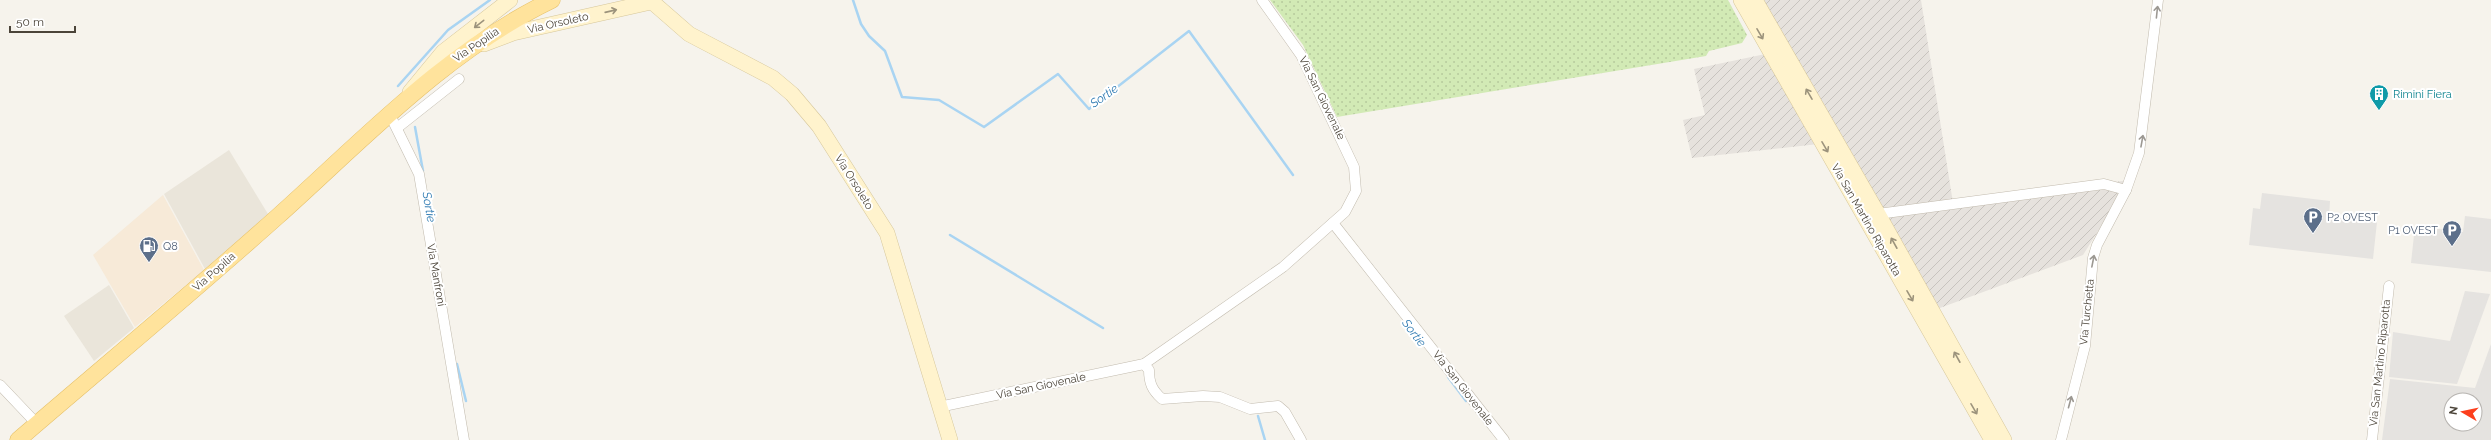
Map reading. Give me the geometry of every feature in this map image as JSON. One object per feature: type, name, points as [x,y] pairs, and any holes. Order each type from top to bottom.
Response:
[{"type":"main road","name":"Via Popilia","points":[[18,440],[255,236],[393,122],[407,100],[466,51],[524,13],[552,0]]},
{"type":"street","name":"Via Popilia","points":[[407,100],[412,88],[443,52],[510,0]]},
{"type":"street","name":"Via San Giovenale","points":[[939,407],[1144,364],[1283,267],[1345,212],[1356,191],[1354,168],[1302,55],[1262,0]]},
{"type":"street","name":"Via San Martino Riparotta","points":[[1741,0],[1992,440]]},
{"type":"street","name":"Via San Martino Riparotta","points":[[1755,0],[1878,214],[2004,440]]},
{"type":"street","name":"Via Turchetta","points":[[2061,440],[2084,346],[2093,258],[2097,245],[2133,174],[2142,137],[2158,0]]},
{"type":"street","name":"Via Orsoleto","points":[[466,51],[513,33],[651,1],[689,34],[773,78],[792,94],[819,126],[887,233],[950,440]]},
{"type":"street","name":"Via Popilia","points":[[393,122],[460,79]]},
{"type":"street","name":"Via Manfroni","points":[[393,122],[419,174],[464,440]]},
{"type":"street","points":[[1878,214],[2104,184],[2126,190]]},
{"type":"street","name":"Via San Giovenale","points":[[1333,223],[1504,440]]},
{"type":"street","name":"Via San Martino Riparotta","points":[[2372,440],[2389,286]]},
{"type":"street","points":[[1144,364],[1149,370],[1149,382],[1155,392],[1162,399],[1203,396],[1220,397],[1250,409],[1278,406],[1285,412],[1301,440]]},
{"type":"street","points":[[0,385],[37,424]]},
{"type":"shaded area","points":[[1746,0],[1921,0],[1953,203],[2130,180],[2083,255],[1929,312],[1828,143],[1692,158],[1683,120],[1705,115],[1694,69],[1775,52]]},
{"type":"shaded area","points":[[229,150],[268,214],[205,269],[164,194]]},
{"type":"shaded area","name":"P2 OVEST","points":[[2262,193],[2330,201],[2329,217],[2377,222],[2373,259],[2249,245],[2253,208],[2260,209]]},
{"type":"shaded area","name":"Q8","points":[[163,195],[204,270],[135,327],[93,255]]},
{"type":"shaded area","name":"P1 OVEST","points":[[2465,216],[2491,219],[2491,272],[2411,263],[2415,226],[2463,232]]},
{"type":"shaded area","points":[[109,285],[134,328],[94,361],[64,316]]},
{"type":"shaded area","points":[[2465,291],[2490,294],[2457,384],[2389,377],[2393,332],[2450,341]]},
{"type":"shaded area","points":[[2491,344],[2491,440],[2382,440],[2390,379],[2475,388]]},
{"type":"green space","points":[[1270,0],[1728,0],[1747,35],[1742,43],[1709,51],[1706,56],[1337,117],[1303,45]]},
{"type":"waterway","name":"Sortie","points":[[398,86],[448,30],[490,0]]},
{"type":"waterway","name":"Sortie","points":[[853,0],[861,24],[869,36],[885,51],[902,97],[939,100],[984,127],[1058,74],[1089,109],[1189,31],[1293,175]]},
{"type":"waterway","name":"Sortie","points":[[415,127],[423,171]]},
{"type":"waterway","name":"Sortie","points":[[950,235],[1103,328]]},
{"type":"waterway","name":"Sortie","points":[[457,364],[466,401]]},
{"type":"waterway","name":"Sortie","points":[[1448,377],[1466,401]]},
{"type":"waterway","name":"Sortie","points":[[1258,416],[1265,440]]},
{"type":"place","name":"Rimini Fiera","points":[[2379,111]]},
{"type":"place","name":"P2 OVEST","points":[[2313,234]]},
{"type":"place","name":"P1 OVEST","points":[[2452,247]]},
{"type":"place","name":"Q8","points":[[149,263]]}]
